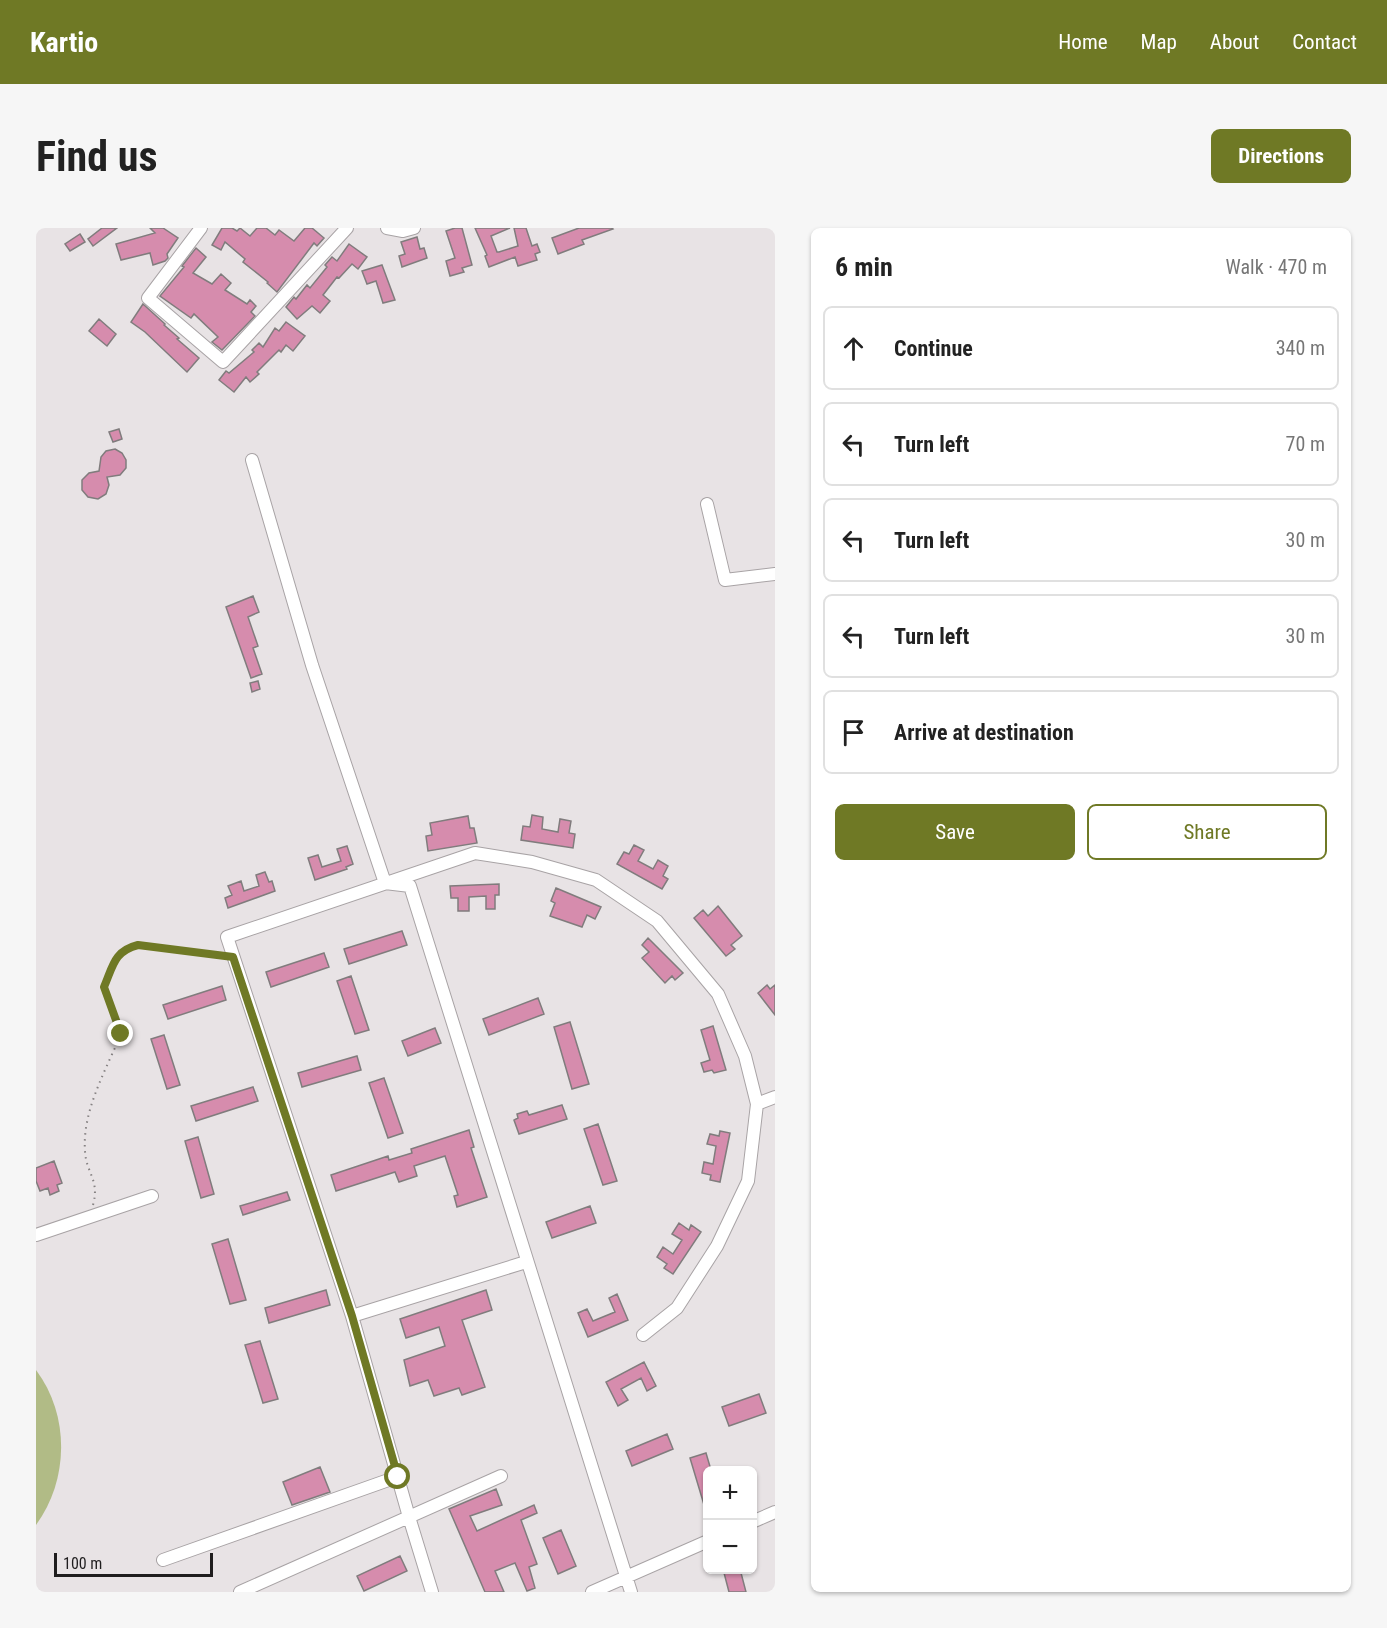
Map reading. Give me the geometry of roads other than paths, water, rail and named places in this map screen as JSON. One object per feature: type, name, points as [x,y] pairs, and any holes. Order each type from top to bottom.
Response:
[{"type":"street","points":[[201,228],[148,298],[223,362],[347,228]]},
{"type":"street","points":[[387,228],[403,231],[414,228]]},
{"type":"street","points":[[252,460],[312,665],[385,883]]},
{"type":"street","points":[[707,504],[725,580],[775,574]]},
{"type":"street","points":[[432,1592],[352,1316],[226,937],[475,853],[532,862],[597,880],[657,921],[718,994],[745,1056],[757,1104],[748,1181],[717,1246],[677,1308],[643,1335]]},
{"type":"street","points":[[385,883],[410,885],[631,1592]]},
{"type":"street","points":[[757,1104],[775,1097]]},
{"type":"street","points":[[36,1235],[152,1196]]},
{"type":"street","points":[[352,1316],[526,1262]]},
{"type":"street","points":[[240,1592],[501,1476]]},
{"type":"street","points":[[163,1560],[398,1477]]},
{"type":"street","points":[[757,1520],[775,1512]]},
{"type":"street","points":[[592,1592],[703,1543]]}]
